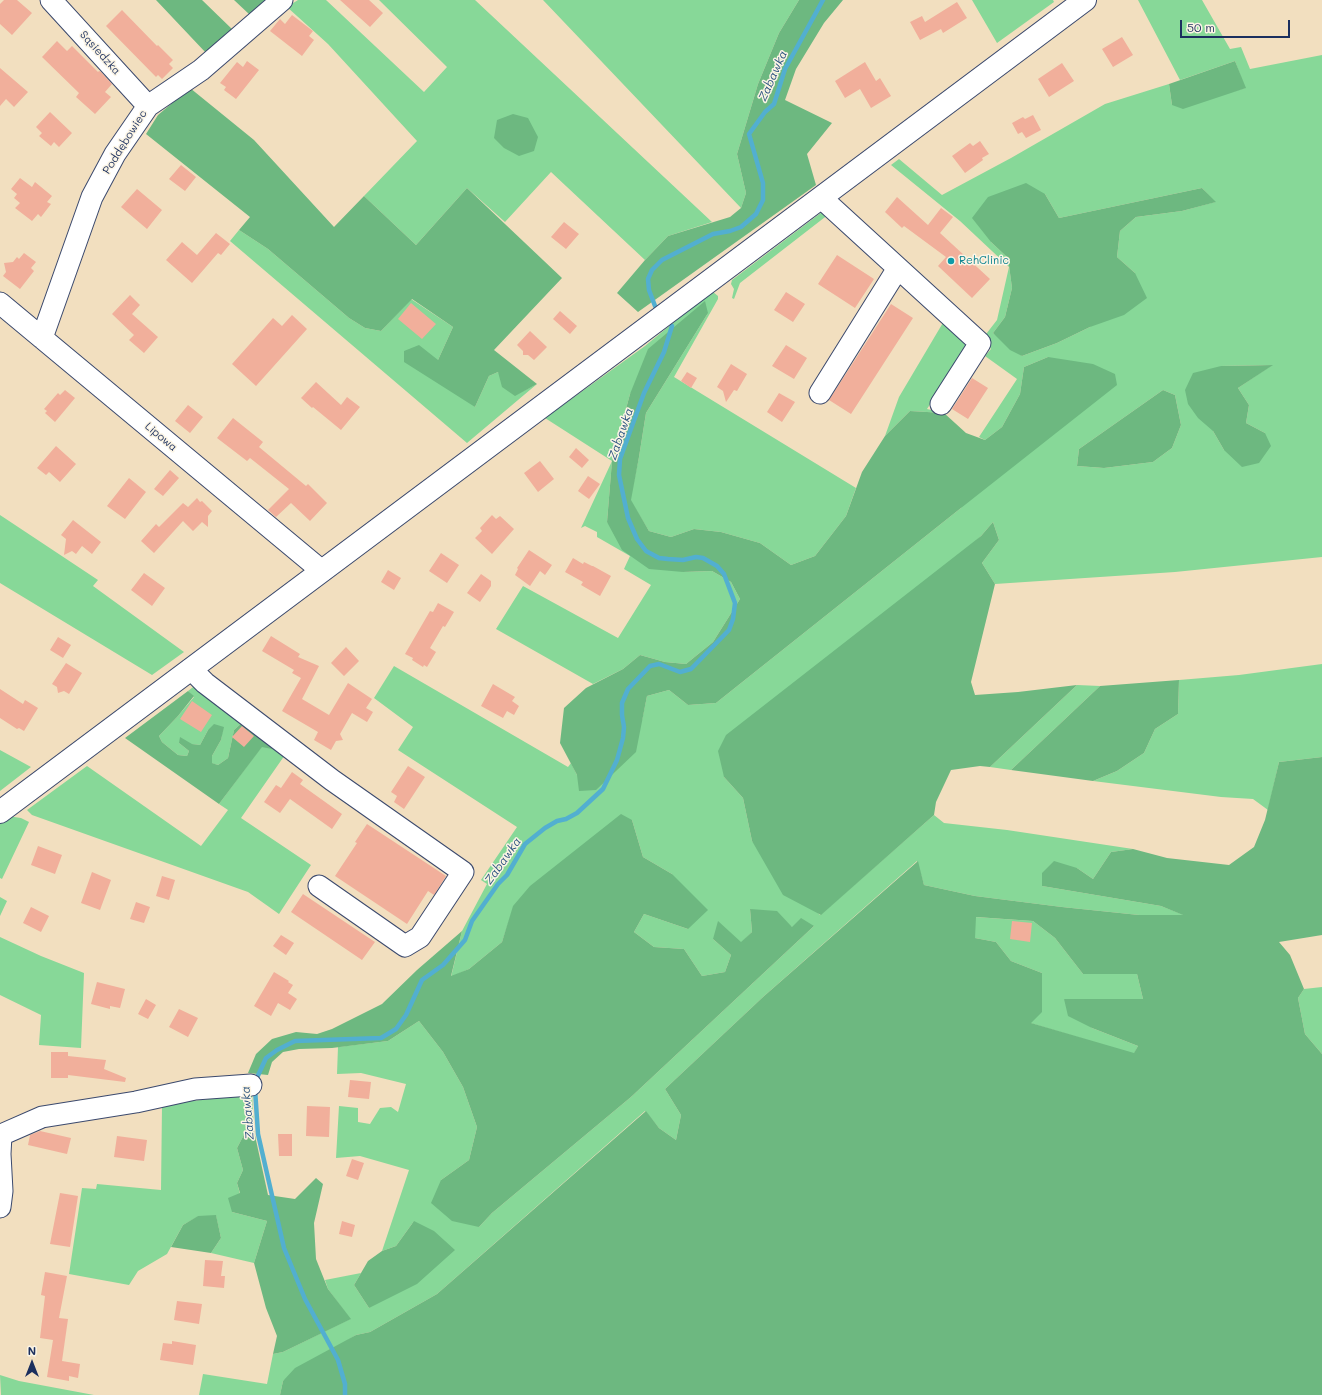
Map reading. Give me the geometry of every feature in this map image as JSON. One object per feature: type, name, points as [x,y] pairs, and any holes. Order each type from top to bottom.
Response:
[{"type":"main road","points":[[0,812],[1085,0]]},
{"type":"street","name":"Sąsiedzka","points":[[51,0],[148,106]]},
{"type":"street","name":"Poddębowiec","points":[[42,338],[92,196],[115,154],[148,106],[201,70],[282,0]]},
{"type":"street","points":[[823,196],[828,204],[980,343],[941,404]]},
{"type":"street","points":[[820,393],[898,268]]},
{"type":"street","name":"Lipowa","points":[[0,303],[322,571]]},
{"type":"street","points":[[191,669],[205,683],[332,780],[463,872],[420,937],[405,946],[319,886]]},
{"type":"street","points":[[0,1208],[2,1191],[0,1135],[42,1117],[132,1103],[195,1089],[251,1085]]},
{"type":"green space","points":[[156,0],[202,0],[233,30],[207,54]]},
{"type":"green space","points":[[234,0],[268,0],[250,15]]},
{"type":"green space","points":[[298,0],[326,0],[424,92],[447,67],[379,0],[475,0],[712,222],[668,236],[645,260],[551,172],[505,222],[467,188],[416,245],[364,196],[417,141],[328,44],[287,7]]},
{"type":"green space","points":[[543,0],[799,0],[779,33],[758,84],[737,154],[746,193],[741,208]]},
{"type":"green space","points":[[799,0],[843,0],[824,23],[796,69],[785,100],[832,123],[807,154],[816,185],[638,312],[617,293],[668,236],[730,217],[741,208],[746,193],[737,154],[758,84],[779,33]]},
{"type":"green space","points":[[972,0],[1053,0],[1054,2],[997,43]]},
{"type":"green space","points":[[1138,0],[1202,0],[1230,49],[1241,47],[1250,69],[1322,55],[1322,557],[1175,572],[995,584],[982,563],[999,540],[993,522],[981,536],[724,777],[743,798],[752,841],[820,915],[934,815],[944,823],[1007,830],[1133,849],[1111,852],[1093,879],[1077,868],[1042,886],[1161,906],[1184,915],[1139,915],[975,896],[924,885],[917,861],[763,997],[665,1089],[681,1115],[676,1140],[659,1128],[645,1111],[437,1294],[370,1332],[356,1335],[283,1381],[280,1395],[199,1395],[203,1374],[267,1384],[273,1354],[283,1352],[350,1319],[328,1289],[325,1280],[361,1273],[354,1285],[369,1308],[414,1221],[396,1246],[382,1251],[409,1170],[360,1156],[336,1158],[339,1106],[358,1108],[358,1122],[370,1124],[380,1108],[391,1107],[398,1112],[406,1084],[361,1073],[337,1074],[338,1047],[388,1041],[419,1021],[443,1052],[463,1087],[477,1127],[469,1160],[441,1180],[479,1227],[492,1213],[631,1097],[814,926],[792,927],[750,909],[752,932],[741,943],[713,939],[731,955],[725,972],[702,976],[684,949],[654,947],[634,932],[644,914],[688,929],[672,874],[643,857],[632,820],[514,906],[502,942],[469,969],[451,977],[462,931],[487,884],[481,880],[517,827],[398,750],[413,727],[374,698],[394,666],[568,767],[571,763],[577,775],[642,720],[647,696],[669,690],[688,705],[716,703],[961,508],[1048,357],[1024,367],[1020,394],[1002,427],[985,440],[979,437],[1017,379],[985,356],[991,349],[983,338],[997,320],[1009,267],[960,221],[891,165],[899,159],[942,195],[1011,158],[1105,104],[1169,84],[1172,105],[1218,96],[1245,88],[1235,61],[1180,80]],"holes":[[[1202,188],[1215,202],[1182,211],[1136,217],[1120,231],[1117,257],[1135,273],[1090,327],[1057,343],[1022,356],[993,333],[1005,317],[1012,288],[1008,258],[991,242],[1045,194],[1059,218]],[[1272,365],[1238,388],[1249,405],[1246,423],[1265,433],[1224,450],[1213,431],[1221,366]],[[1163,390],[1175,395],[1181,425],[1172,448],[1153,462],[1104,468],[1077,466],[1079,449]]]},
{"type":"green space","points":[[1235,61],[1246,88],[1183,109],[1172,105],[1169,84]]},
{"type":"green space","points":[[190,88],[254,140],[334,227],[364,196],[416,245],[467,188],[562,278],[494,350],[537,384],[515,396],[502,387],[498,372],[489,376],[475,407],[404,362],[404,351],[419,345],[438,360],[453,327],[412,299],[381,331],[365,328],[349,318],[268,249],[239,230],[250,217],[146,134],[158,115]]},
{"type":"green space","points":[[513,114],[528,118],[538,137],[534,151],[519,156],[504,148],[494,138],[497,120]]},
{"type":"green space","points":[[1026,183],[1045,194],[1059,218],[1202,188],[1216,202],[1182,211],[1136,217],[1120,231],[1117,257],[1135,273],[1147,298],[1124,315],[1090,327],[1057,343],[1022,356],[1010,350],[993,333],[1005,317],[1012,288],[1008,258],[991,242],[972,218],[988,197]]},
{"type":"green space","points":[[822,212],[829,214],[740,283],[734,299],[732,298],[734,289],[731,284],[732,280]]},
{"type":"green space","points":[[239,230],[268,249],[349,318],[365,328],[381,331],[411,299],[453,327],[438,360],[475,407],[489,376],[498,372],[515,395],[537,384],[467,443],[230,241]]},
{"type":"green space","points":[[713,292],[718,296],[718,299],[674,377],[856,488],[846,516],[815,556],[791,565],[760,543],[721,532],[694,529],[671,537],[649,531],[630,500],[646,413],[708,313],[630,394],[612,461],[545,418],[645,346],[709,293]]},
{"type":"green space","points":[[705,301],[708,313],[646,413],[631,500],[649,531],[671,537],[694,529],[721,532],[760,543],[791,565],[815,556],[846,516],[862,472],[885,436],[910,411],[944,413],[966,433],[985,440],[1002,427],[1020,394],[1024,367],[1048,357],[1093,364],[1115,374],[1117,385],[716,703],[688,705],[669,690],[647,696],[636,752],[596,790],[579,791],[577,775],[560,743],[564,708],[586,688],[623,669],[640,655],[665,662],[686,664],[713,642],[740,599],[731,582],[712,571],[683,572],[649,569],[622,550],[607,522],[612,461],[630,394],[648,349]]},
{"type":"green space","points":[[944,321],[969,344],[927,409],[944,413],[910,411],[885,436],[899,397]]},
{"type":"green space","points":[[1273,365],[1238,388],[1249,405],[1246,423],[1265,433],[1271,446],[1259,463],[1242,467],[1224,450],[1213,431],[1198,418],[1188,404],[1185,390],[1193,373],[1221,366]]},
{"type":"green space","points":[[1163,390],[1175,395],[1181,425],[1172,448],[1153,462],[1104,468],[1077,466],[1079,449]]},
{"type":"green space","points":[[612,461],[607,522],[683,572],[712,571],[731,582],[740,599],[713,642],[686,664],[665,662],[640,655],[623,669],[593,684],[496,629],[523,586],[618,638],[651,585],[624,569],[630,556],[597,537],[597,532],[585,526],[581,528]]},
{"type":"green space","points":[[0,515],[98,580],[93,586],[184,652],[152,675],[0,583]]},
{"type":"green space","points":[[993,522],[999,540],[982,563],[995,584],[971,682],[975,695],[1018,692],[1077,685],[990,767],[980,766],[951,770],[936,802],[934,815],[821,915],[783,895],[752,841],[743,798],[724,777],[718,751],[726,735],[981,536]]},
{"type":"green space","points":[[1322,664],[1322,757],[1279,762],[1268,810],[1253,799],[1221,797],[1093,781],[1117,771],[1144,753],[1155,729],[1178,714],[1179,680],[1239,675]]},
{"type":"green space","points":[[1179,680],[1178,714],[1155,729],[1144,753],[1117,771],[1093,781],[1011,770],[1100,686]]},
{"type":"green space","points":[[197,684],[245,720],[234,730],[228,758],[218,765],[211,763],[212,756],[221,740],[223,727],[208,730],[200,745],[179,743],[189,751],[187,756],[178,755],[162,742],[159,736],[194,697],[188,691]]},
{"type":"green space","points":[[1077,685],[1100,686],[1011,770],[990,767]]},
{"type":"green space","points":[[188,691],[194,696],[159,736],[162,742],[178,755],[187,756],[189,751],[179,743],[180,737],[192,744],[200,745],[208,730],[214,724],[224,727],[221,740],[212,756],[212,763],[218,765],[228,758],[234,730],[245,720],[287,752],[262,747],[219,804],[125,738]]},
{"type":"green space","points":[[262,746],[287,752],[241,818],[311,865],[279,914],[248,892],[32,815],[27,810],[87,766],[201,846],[228,810],[219,804]]},
{"type":"green space","points":[[0,750],[31,767],[0,791]]},
{"type":"green space","points":[[1322,757],[1322,935],[1279,942],[1290,955],[1304,989],[1298,998],[1305,1034],[1322,1054],[1322,1395],[280,1395],[283,1381],[295,1368],[356,1335],[370,1332],[437,1294],[646,1111],[659,1128],[676,1140],[681,1115],[665,1089],[763,997],[918,861],[924,885],[975,896],[1139,915],[1183,915],[1161,906],[1042,886],[1042,873],[1054,861],[1077,868],[1093,879],[1111,852],[1133,849],[1167,858],[1229,865],[1254,847],[1265,820],[1279,762]],"holes":[[[976,917],[1033,921],[1055,938],[1083,974],[1137,974],[1143,999],[1064,999],[1068,1016],[1092,1028],[1138,1046],[1134,1053],[1031,1023],[1042,1012],[1042,973],[1011,961],[996,942],[975,938]]]},
{"type":"green space","points":[[621,814],[632,820],[643,857],[672,874],[708,910],[688,929],[644,914],[634,932],[654,947],[684,949],[702,976],[725,972],[731,955],[713,939],[718,921],[741,942],[752,932],[750,909],[777,911],[792,927],[801,918],[814,926],[631,1097],[492,1213],[479,1227],[452,1221],[431,1203],[441,1180],[469,1160],[477,1127],[463,1087],[443,1052],[419,1021],[388,1041],[332,1048],[299,1049],[283,1052],[272,1062],[268,1075],[248,1073],[256,1054],[272,1039],[296,1032],[317,1034],[332,1029],[382,1004],[417,970],[462,931],[451,976],[469,969],[502,942],[513,906],[530,886]]},
{"type":"green space","points":[[7,816],[21,818],[29,822],[2,879],[0,878],[0,822]]},
{"type":"green space","points":[[0,897],[7,901],[0,916]]},
{"type":"green space","points":[[975,917],[1033,921],[1055,938],[1083,974],[1137,974],[1143,999],[1064,999],[1092,1028],[1138,1046],[1134,1054],[1030,1023],[1042,973],[1011,961],[996,942],[975,938]]},
{"type":"green space","points":[[0,937],[41,956],[84,973],[81,1048],[39,1045],[41,1015],[0,995]]},
{"type":"green space","points":[[1322,987],[1322,1054],[1305,1034],[1298,998],[1304,989]]},
{"type":"green space","points":[[228,1090],[252,1094],[254,1131],[247,1129],[237,1148],[243,1170],[237,1183],[240,1194],[232,1212],[267,1221],[254,1263],[211,1253],[221,1238],[216,1216],[199,1216],[183,1225],[167,1254],[138,1271],[129,1285],[69,1274],[82,1188],[96,1189],[97,1184],[161,1190],[162,1106],[218,1098]]},
{"type":"green space","points":[[247,1129],[254,1131],[268,1195],[295,1199],[316,1178],[323,1184],[314,1223],[316,1259],[328,1289],[351,1319],[283,1352],[273,1354],[277,1336],[266,1308],[254,1263],[267,1221],[232,1212],[228,1198],[240,1193],[237,1183],[243,1170],[237,1148]]},
{"type":"green space","points":[[216,1215],[221,1238],[211,1253],[171,1247],[183,1225],[198,1216]]},
{"type":"green space","points":[[414,1221],[434,1231],[455,1250],[417,1284],[369,1308],[354,1285],[368,1261],[382,1251],[396,1246]]},
{"type":"green space","points":[[0,1375],[19,1381],[94,1395],[1,1395]]},
{"type":"building","points":[[4,0],[17,0],[32,13],[12,35],[0,24],[0,4]]},
{"type":"building","points":[[340,0],[369,0],[383,13],[370,27]]},
{"type":"building","points":[[957,2],[967,18],[943,33],[941,29],[920,40],[910,22],[922,16],[925,22]]},
{"type":"building","points":[[122,10],[157,46],[158,45],[173,60],[169,64],[173,68],[162,79],[158,75],[156,77],[106,26]]},
{"type":"building","points":[[292,15],[313,31],[309,36],[314,40],[302,56],[270,31],[280,19],[285,24]]},
{"type":"building","points":[[1122,37],[1133,55],[1113,67],[1102,49]]},
{"type":"building","points":[[57,41],[67,51],[72,46],[112,84],[105,92],[111,97],[95,114],[76,97],[79,93],[42,57]]},
{"type":"building","points":[[247,61],[259,70],[236,99],[224,90],[226,87],[220,83],[237,62],[243,67]]},
{"type":"building","points":[[865,62],[876,81],[880,78],[891,96],[871,108],[860,89],[845,98],[835,81]]},
{"type":"building","points":[[1062,63],[1074,81],[1049,97],[1038,79]]},
{"type":"building","points":[[0,68],[28,92],[14,107],[6,99],[0,106]]},
{"type":"building","points":[[50,112],[72,133],[59,147],[54,142],[51,146],[39,136],[42,133],[36,127]]},
{"type":"building","points":[[1033,115],[1041,130],[1026,138],[1022,132],[1018,134],[1012,123],[1023,117],[1025,119]]},
{"type":"building","points":[[980,141],[989,154],[982,158],[983,160],[965,173],[952,156],[970,143],[973,146]]},
{"type":"building","points":[[181,165],[196,177],[185,191],[169,179]]},
{"type":"building","points":[[20,178],[32,187],[35,182],[52,196],[47,202],[51,204],[41,217],[38,214],[32,221],[15,208],[20,203],[14,198],[17,194],[11,189]]},
{"type":"building","points":[[137,189],[162,210],[147,229],[121,207]]},
{"type":"building","points":[[897,197],[928,225],[941,208],[953,217],[940,233],[990,279],[972,298],[938,266],[946,257],[904,226],[902,228],[885,212]]},
{"type":"building","points":[[564,222],[579,234],[566,249],[551,237]]},
{"type":"building","points":[[216,233],[230,244],[221,255],[218,253],[192,283],[166,260],[182,242],[197,255]]},
{"type":"building","points":[[24,253],[36,262],[31,268],[34,271],[20,289],[3,276],[6,272],[4,263],[13,262],[17,257],[19,259]]},
{"type":"building","points":[[837,255],[874,279],[855,308],[818,284]]},
{"type":"building","points":[[786,292],[805,304],[793,322],[774,310]]},
{"type":"building","points":[[130,295],[140,305],[132,314],[158,337],[144,353],[129,340],[134,335],[112,314]]},
{"type":"building","points":[[411,303],[436,324],[422,339],[398,319]]},
{"type":"building","points":[[891,304],[913,318],[851,414],[829,400]]},
{"type":"building","points":[[560,311],[577,326],[570,334],[553,319]]},
{"type":"building","points":[[292,315],[307,329],[256,386],[232,364],[273,318],[282,326]]},
{"type":"building","points":[[530,331],[547,347],[534,360],[528,355],[523,355],[523,351],[517,345]]},
{"type":"building","points":[[786,345],[807,358],[794,379],[772,366]]},
{"type":"building","points":[[731,364],[747,374],[737,391],[734,390],[726,402],[723,391],[717,387]]},
{"type":"building","points":[[687,372],[697,378],[691,388],[681,381]]},
{"type":"building","points":[[972,378],[988,388],[968,419],[952,409]]},
{"type":"building","points":[[316,382],[341,405],[347,397],[360,407],[341,430],[301,398]]},
{"type":"building","points":[[65,390],[75,398],[55,422],[45,413],[47,411],[44,409],[58,393],[60,395]]},
{"type":"building","points":[[779,393],[795,402],[782,422],[767,412]]},
{"type":"building","points":[[188,405],[203,417],[190,433],[175,421]]},
{"type":"building","points":[[233,418],[263,442],[259,447],[306,486],[308,484],[327,503],[310,521],[291,503],[276,517],[268,510],[289,489],[250,458],[247,461],[217,438]]},
{"type":"building","points":[[56,446],[76,464],[60,482],[49,472],[46,475],[37,468]]},
{"type":"building","points":[[576,448],[589,460],[582,468],[569,457]]},
{"type":"building","points":[[540,461],[554,479],[538,492],[524,473]]},
{"type":"building","points":[[170,470],[179,478],[163,496],[154,489]]},
{"type":"building","points":[[588,476],[600,484],[589,499],[578,491]]},
{"type":"building","points":[[129,478],[146,492],[125,519],[107,506]]},
{"type":"building","points":[[197,498],[212,511],[208,516],[208,527],[202,522],[193,531],[183,521],[154,553],[141,541],[156,524],[159,527],[183,503],[188,507]]},
{"type":"building","points":[[492,515],[496,519],[500,516],[514,529],[492,554],[475,538],[482,531],[480,528]]},
{"type":"building","points":[[73,520],[101,542],[92,554],[82,546],[76,554],[72,551],[64,555],[66,539],[61,535]]},
{"type":"building","points":[[529,550],[552,565],[545,575],[540,571],[530,586],[515,575],[518,569],[517,568]]},
{"type":"building","points":[[441,553],[459,565],[447,583],[429,571]]},
{"type":"building","points":[[573,558],[583,564],[584,562],[593,566],[611,576],[600,596],[581,585],[583,582],[565,572]]},
{"type":"building","points":[[388,570],[401,578],[394,590],[381,582]]},
{"type":"building","points":[[144,573],[165,588],[152,606],[131,590]]},
{"type":"building","points":[[481,574],[491,581],[491,586],[480,602],[467,593]]},
{"type":"building","points":[[438,603],[454,612],[445,627],[443,626],[430,648],[436,652],[427,667],[424,665],[423,667],[412,660],[413,658],[405,654],[430,611],[433,612]]},
{"type":"building","points":[[271,636],[300,654],[298,657],[319,666],[302,699],[329,715],[348,683],[372,699],[366,708],[373,712],[367,722],[352,713],[340,734],[343,740],[336,741],[331,750],[314,740],[318,732],[282,711],[301,678],[292,673],[294,670],[262,651]]},
{"type":"building","points":[[58,637],[71,645],[63,658],[50,650]]},
{"type":"building","points":[[346,647],[359,661],[344,676],[331,663]]},
{"type":"building","points":[[66,663],[82,673],[69,694],[64,691],[58,693],[57,687],[52,684]]},
{"type":"building","points":[[493,684],[515,697],[512,701],[519,706],[514,715],[507,711],[503,718],[481,706]]},
{"type":"building","points":[[0,689],[23,704],[25,700],[38,708],[24,731],[19,728],[17,729],[0,718]]},
{"type":"building","points":[[192,701],[212,715],[201,732],[180,719]]},
{"type":"building","points":[[242,726],[254,736],[244,747],[232,737]]},
{"type":"building","points":[[408,766],[425,777],[404,809],[394,802],[397,796],[391,792]]},
{"type":"building","points":[[292,772],[303,780],[300,784],[342,814],[332,829],[290,799],[280,813],[264,802],[276,785],[281,788]]},
{"type":"building","points":[[367,824],[446,876],[434,895],[428,891],[407,924],[335,876],[357,843],[355,842]]},
{"type":"building","points":[[38,846],[62,855],[55,874],[31,865]]},
{"type":"building","points":[[92,872],[111,880],[100,910],[81,903]]},
{"type":"building","points":[[162,876],[175,880],[169,900],[156,896]]},
{"type":"building","points":[[303,894],[375,942],[362,960],[291,912]]},
{"type":"building","points":[[136,902],[150,907],[144,923],[130,919]]},
{"type":"building","points":[[31,907],[49,916],[41,932],[23,923]]},
{"type":"building","points":[[1012,921],[1032,923],[1030,942],[1010,939]]},
{"type":"building","points":[[281,935],[294,943],[286,955],[273,946]]},
{"type":"building","points":[[274,972],[293,985],[288,993],[297,999],[290,1010],[278,1003],[271,1016],[254,1006]]},
{"type":"building","points":[[97,982],[125,989],[120,1008],[110,1006],[110,1009],[91,1004]]},
{"type":"building","points":[[146,999],[156,1005],[148,1019],[138,1014]]},
{"type":"building","points":[[179,1009],[198,1018],[188,1037],[169,1027]]},
{"type":"building","points":[[51,1052],[68,1052],[68,1056],[106,1060],[104,1069],[126,1078],[125,1082],[68,1075],[68,1078],[51,1078]]},
{"type":"building","points":[[350,1080],[371,1082],[369,1099],[348,1097]]},
{"type":"building","points":[[307,1106],[330,1107],[329,1137],[306,1136]]},
{"type":"building","points":[[40,1131],[71,1138],[67,1154],[28,1145],[30,1135]]},
{"type":"building","points":[[278,1134],[292,1134],[292,1156],[279,1156]]},
{"type":"building","points":[[117,1136],[147,1140],[144,1161],[114,1157]]},
{"type":"building","points":[[352,1159],[364,1163],[358,1180],[346,1176]]},
{"type":"building","points":[[60,1193],[78,1196],[70,1247],[50,1244]]},
{"type":"building","points":[[342,1221],[355,1225],[352,1237],[339,1234]]},
{"type":"building","points":[[205,1260],[223,1261],[221,1276],[225,1276],[224,1288],[203,1286]]},
{"type":"building","points":[[45,1272],[67,1276],[59,1318],[68,1319],[62,1361],[80,1364],[78,1378],[69,1376],[69,1381],[47,1377],[53,1340],[40,1338],[45,1296],[41,1295]]},
{"type":"building","points":[[177,1301],[202,1304],[199,1324],[174,1320]]},
{"type":"building","points":[[172,1341],[196,1345],[193,1365],[160,1360],[163,1343],[172,1344]]},
{"type":"waterway","name":"Zabawka","points":[[655,306],[649,290],[648,279],[652,270],[662,260],[713,234],[730,231],[741,227],[756,214],[763,200],[763,183],[749,134],[765,112],[774,104],[785,69],[823,0]]},
{"type":"waterway","name":"Zabawka","points":[[255,1082],[266,1058],[277,1050],[295,1041],[381,1038],[396,1029],[406,1015],[422,980],[443,965],[465,940],[472,921],[498,884],[507,875],[525,844],[545,828],[557,821],[566,819],[577,813],[603,789],[617,760],[623,738],[624,727],[622,703],[628,689],[650,666],[659,664],[680,672],[691,669],[729,630],[733,619],[735,603],[724,574],[717,566],[703,558],[696,557],[683,560],[659,558],[646,551],[637,539],[628,518],[619,475],[620,459],[644,393],[664,352],[672,326]]},
{"type":"waterway","name":"Zabawka","points":[[255,1089],[258,1134],[284,1248],[305,1299],[338,1360],[345,1384],[345,1395]]},
{"type":"place","name":"RehClinic","points":[[951,261]]}]
